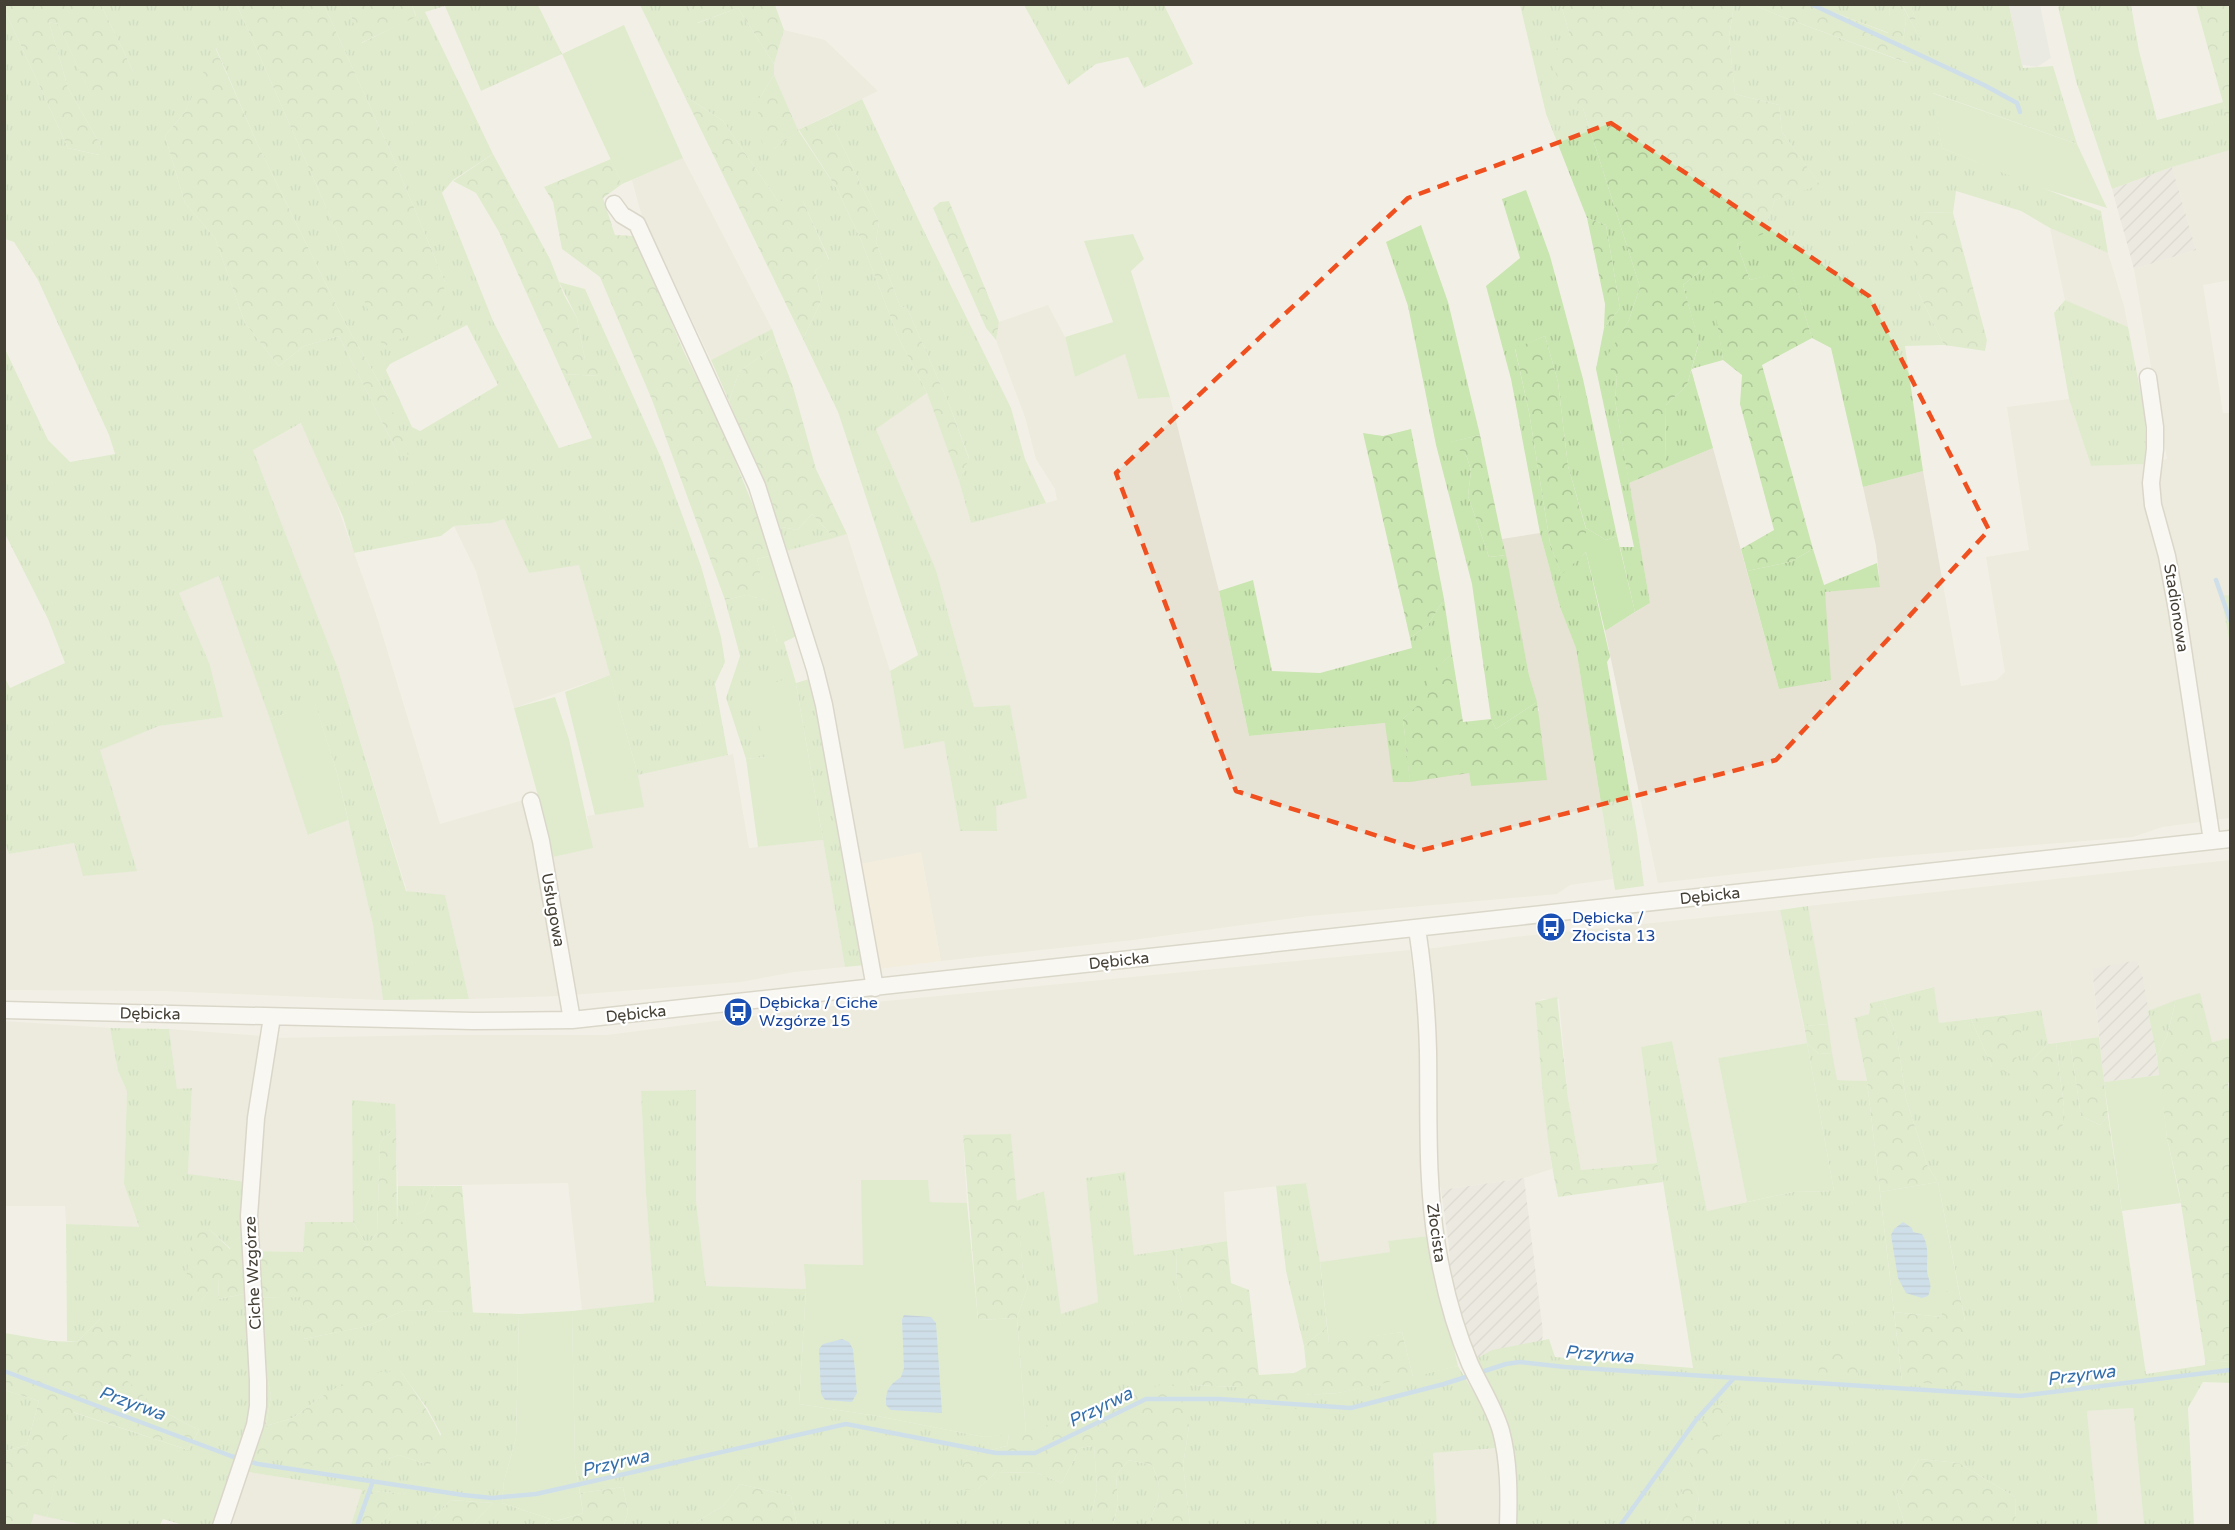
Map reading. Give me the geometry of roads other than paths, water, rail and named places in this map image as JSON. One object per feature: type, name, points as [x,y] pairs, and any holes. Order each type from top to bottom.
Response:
[{"type":"street","points":[[614,204],[622,215],[637,224],[757,486],[815,669],[824,705],[875,988]]},
{"type":"street","name":"Stadionowa","points":[[2148,376],[2155,426],[2151,483],[2153,505],[2167,556],[2177,610],[2212,841]]},
{"type":"street","name":"Usługowa","points":[[531,801],[541,841],[572,1020]]},
{"type":"street","name":"Dębicka","points":[[4,1010],[473,1021],[572,1020],[2230,839]]},
{"type":"street","name":"Złocista","points":[[1417,928],[1427,1032],[1427,1142],[1433,1220],[1449,1306],[1475,1374],[1496,1417],[1505,1450],[1509,1496],[1508,1526]]},
{"type":"street","name":"Ciche Wzgórze","points":[[220,1526],[255,1425],[258,1406],[249,1248],[251,1168],[259,1090],[272,1017]]},
{"type":"water","points":[[1903,1222],[1912,1228],[1913,1232],[1922,1234],[1926,1242],[1930,1288],[1928,1296],[1922,1298],[1906,1293],[1898,1278],[1891,1235],[1894,1229]]},
{"type":"water","points":[[904,1315],[931,1317],[936,1323],[942,1413],[891,1410],[886,1405],[889,1389],[901,1377],[904,1368],[902,1319]]},
{"type":"water","points":[[842,1339],[849,1342],[853,1349],[857,1393],[852,1402],[825,1400],[821,1394],[819,1349],[823,1344]]},
{"type":"waterway","points":[[1811,4],[1984,85],[2017,103],[2020,112]]},
{"type":"waterway","points":[[2216,580],[2230,620]]},
{"type":"waterway","name":"Przyrwa","points":[[4,1371],[258,1464],[492,1498],[536,1494],[846,1424],[996,1453],[1035,1453],[1146,1399],[1219,1399],[1351,1408],[1520,1362],[1565,1367],[2020,1396],[2230,1370]]},
{"type":"waterway","points":[[1620,1526],[1696,1420],[1734,1378]]},
{"type":"waterway","points":[[357,1526],[373,1481]]},
{"type":"place","name":"Dębicka / Złocista 13","points":[[1551,927]]},
{"type":"place","name":"Dębicka / Ciche Wzgórze 15","points":[[738,1012]]}]
